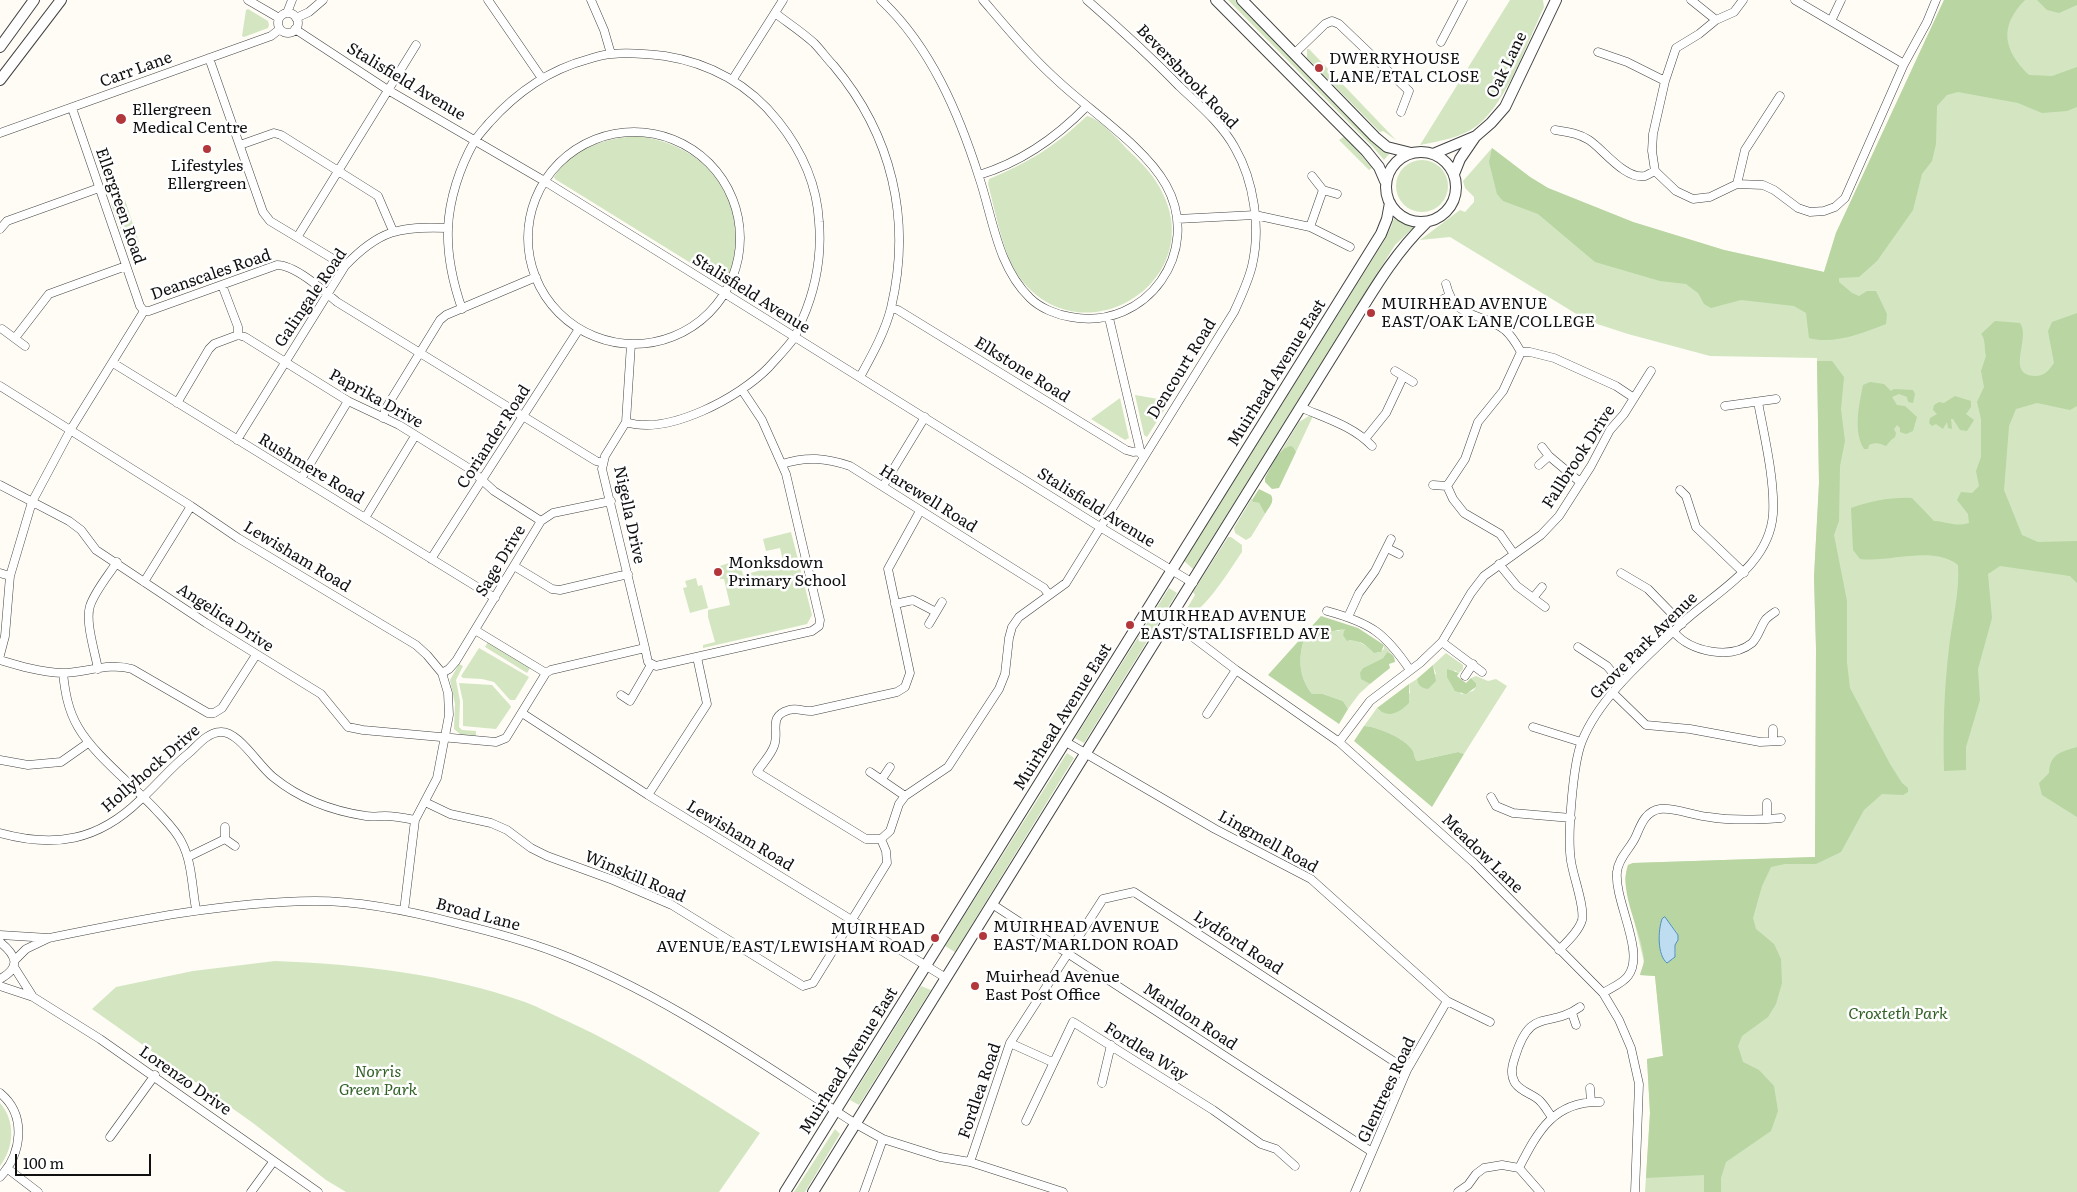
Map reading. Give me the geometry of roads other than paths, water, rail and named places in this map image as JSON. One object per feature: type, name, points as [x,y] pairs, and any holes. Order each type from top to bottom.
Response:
[{"type":"street","points":[[0,47],[34,0]]},
{"type":"street","points":[[0,80],[61,0]]},
{"type":"street","points":[[248,0],[279,18]]},
{"type":"street","points":[[287,13],[292,14],[298,24],[289,33],[280,29],[278,24],[279,18],[287,13],[292,0]]},
{"type":"street","points":[[296,18],[309,12],[323,0]]},
{"type":"street","points":[[488,0],[541,77]]},
{"type":"street","points":[[591,0],[604,30],[611,54]]},
{"type":"street","points":[[733,79],[783,0]]},
{"type":"street","points":[[882,0],[906,28],[934,70],[948,97],[979,175],[1003,257],[1011,276],[1031,300],[1062,316],[1088,319],[1109,318],[1144,300],[1162,280],[1175,251],[1177,218],[1170,194],[1160,176],[1130,144],[1057,80],[983,0]]},
{"type":"street","name":"Beversbrook Road","points":[[1087,0],[1140,46],[1219,125],[1235,147],[1248,174],[1254,215]]},
{"type":"street","points":[[1216,0],[1366,150],[1379,167],[1385,181],[1390,203],[1396,212],[1406,219],[1426,223]]},
{"type":"street","points":[[813,1192],[1390,264],[1406,242],[1426,223],[1447,212],[1455,199],[1457,186],[1454,174],[1449,166],[1434,154],[1411,153],[1387,147],[1375,137],[1242,0]]},
{"type":"street","points":[[1440,42],[1463,0]]},
{"type":"street","name":"Oak Lane","points":[[1454,174],[1460,159],[1476,136],[1505,107],[1556,0]]},
{"type":"street","points":[[1691,0],[1716,20]]},
{"type":"street","points":[[1743,0],[1734,12],[1716,20],[1699,34],[1676,48],[1665,81],[1653,134],[1652,151],[1655,170],[1676,191],[1693,199],[1710,197],[1737,184],[1763,186],[1774,190],[1798,208],[1810,212],[1824,211],[1835,207],[1845,198],[1904,64],[1927,22],[1936,0]]},
{"type":"street","points":[[1795,0],[1904,64]]},
{"type":"street","points":[[1830,21],[1841,0]]},
{"type":"street","points":[[775,13],[821,51],[864,107],[877,132],[896,191],[899,258],[891,308],[879,342],[860,377]]},
{"type":"street","points":[[1295,53],[1325,24],[1332,21],[1339,24],[1409,91],[1402,112]]},
{"type":"street","name":"Carr Lane","points":[[0,133],[271,36],[280,29]]},
{"type":"street","name":"Stalisfield Avenue","points":[[295,29],[388,90],[546,182],[1193,583]]},
{"type":"street","points":[[298,236],[416,45]]},
{"type":"street","points":[[1598,52],[1627,62],[1665,81]]},
{"type":"street","points":[[462,309],[450,266],[448,228],[452,199],[475,140],[505,105],[541,77],[573,63],[611,54],[646,54],[681,58],[733,79],[764,103],[785,130],[803,159],[818,208],[820,237],[819,269],[810,301],[794,337],[762,374],[742,390],[711,408],[681,418],[651,424],[626,422]]},
{"type":"street","points":[[209,58],[263,212],[270,221],[298,236],[345,266]]},
{"type":"street","points":[[1737,184],[1745,150],[1780,96]]},
{"type":"street","points":[[979,175],[1035,150],[1070,124],[1087,106]]},
{"type":"street","name":"Ellergreen Road","points":[[72,108],[140,306],[144,311]]},
{"type":"street","points":[[1555,130],[1578,134],[1591,141],[1618,166],[1634,174],[1644,176],[1655,170]]},
{"type":"street","points":[[630,132],[648,133],[664,137],[688,147],[701,156],[722,178],[730,191],[736,211],[740,233],[740,248],[732,279],[725,294],[709,314],[683,332],[666,339],[630,344],[602,339],[579,329],[550,302],[536,277],[529,249],[530,222],[538,193],[546,182],[553,171],[568,155],[588,143],[610,135],[630,132]]},
{"type":"street","points":[[240,145],[274,133],[281,135],[378,196],[394,231]]},
{"type":"street","name":"Oak Lane","points":[[1434,154],[1476,136]]},
{"type":"street","points":[[1385,181],[1394,165],[1401,158],[1411,153]]},
{"type":"street","points":[[1312,176],[1323,190],[1337,194]]},
{"type":"street","points":[[0,230],[8,221],[99,188]]},
{"type":"street","points":[[1310,227],[1323,190]]},
{"type":"street","name":"Muirhead Avenue East","points":[[785,1192],[1380,234],[1387,219],[1390,203]]},
{"type":"street","points":[[1177,218],[1254,215],[1310,227],[1350,247]]},
{"type":"street","name":"Dencourt Road","points":[[905,796],[948,767],[998,689],[1005,674],[1008,638],[1012,627],[1019,617],[1066,583],[1142,454],[1234,312],[1245,290],[1252,266],[1256,240],[1254,215]]},
{"type":"street","name":"Galingale Road","points":[[237,440],[345,266],[361,249],[379,237],[394,231],[411,228],[448,228]]},
{"type":"street","name":"Deanscales Road","points":[[0,655],[5,636],[10,576],[32,502],[71,429],[144,311],[149,311],[277,265],[285,265],[328,294]]},
{"type":"street","points":[[14,338],[49,294],[126,266]]},
{"type":"street","points":[[383,418],[386,408],[440,320],[446,315],[536,277]]},
{"type":"street","points":[[1446,284],[1449,296],[1462,311],[1491,322],[1505,330],[1522,352],[1503,390],[1478,422],[1465,459],[1447,486]]},
{"type":"street","points":[[177,404],[208,348],[238,334],[238,327],[222,285]]},
{"type":"street","points":[[328,294],[337,302],[596,461],[603,462]]},
{"type":"street","points":[[1434,304],[1449,296]]},
{"type":"street","name":"Elkstone Road","points":[[891,308],[1126,450],[1142,454]]},
{"type":"street","points":[[1109,318],[1142,454]]},
{"type":"street","points":[[2,329],[24,346]]},
{"type":"street","name":"Coriander Road","points":[[431,559],[579,329]]},
{"type":"street","name":"Paprika Drive","points":[[238,334],[246,337],[348,401],[399,425],[470,469],[494,491],[541,521]]},
{"type":"street","name":"Nigella Drive","points":[[630,344],[626,422],[605,456],[602,469],[648,662],[654,665]]},
{"type":"street","name":"Fallbrook Drive","points":[[1522,352],[1530,352],[1568,363],[1580,371],[1616,386],[1634,398]]},
{"type":"street","name":"Rushmere Road","points":[[112,363],[495,598]]},
{"type":"street","points":[[1395,371],[1413,382]]},
{"type":"street","name":"Fallbrook Drive","points":[[1340,742],[1370,701],[1442,642],[1478,582],[1491,569],[1549,527],[1559,516],[1610,430],[1651,372]]},
{"type":"street","points":[[1365,439],[1386,413],[1403,377]]},
{"type":"street","name":"Lewisham Road","points":[[0,386],[192,506],[238,538],[416,645],[432,660],[442,674],[448,693],[449,715],[438,778],[415,820]]},
{"type":"street","points":[[621,695],[630,701],[654,665],[812,631],[819,626],[820,620],[791,492],[782,464],[762,420],[742,390]]},
{"type":"street","points":[[1725,406],[1776,399]]},
{"type":"street","points":[[301,479],[348,401]]},
{"type":"street","name":"Grove Park Avenue","points":[[1559,950],[1577,929],[1582,920],[1571,860],[1574,776],[1581,742],[1596,713],[1621,683],[1682,624],[1744,572],[1766,540],[1773,514],[1773,497],[1758,402]]},
{"type":"street","points":[[1300,407],[1345,426],[1372,446]]},
{"type":"street","points":[[883,486],[925,417]]},
{"type":"street","points":[[365,518],[415,436]]},
{"type":"street","points":[[1542,447],[1548,456],[1580,482]]},
{"type":"street","points":[[1539,465],[1548,456]]},
{"type":"street","name":"Harewell Road","points":[[782,464],[811,458],[830,459],[850,466],[1036,582],[1049,595]]},
{"type":"street","points":[[1433,485],[1447,486]]},
{"type":"street","name":"Angelica Drive","points":[[0,486],[69,521],[81,530],[96,550],[256,655],[321,694],[348,727],[446,738]]},
{"type":"street","points":[[1447,486],[1453,499],[1464,513],[1500,534],[1514,554]]},
{"type":"street","points":[[1680,490],[1686,496],[1696,527],[1744,572]]},
{"type":"street","name":"Sage Drive","points":[[442,674],[449,670],[541,521],[553,513],[611,501]]},
{"type":"street","points":[[144,582],[192,506]]},
{"type":"street","points":[[870,772],[905,796],[899,804],[890,830],[881,839],[866,840],[757,772],[774,746],[774,725],[781,714],[794,709],[812,711],[897,692],[905,687],[910,673],[888,569],[920,511]]},
{"type":"street","points":[[1348,617],[1359,593],[1375,571],[1391,539]]},
{"type":"street","points":[[1387,548],[1400,554]]},
{"type":"street","points":[[98,669],[88,616],[90,606],[96,594],[117,562]]},
{"type":"street","points":[[1499,564],[1517,586],[1545,607]]},
{"type":"street","points":[[514,566],[552,589],[560,590],[628,574]]},
{"type":"street","points":[[0,573],[10,576]]},
{"type":"street","points":[[1621,573],[1648,589],[1682,624]]},
{"type":"street","points":[[1533,598],[1542,587]]},
{"type":"street","points":[[895,604],[913,600],[936,612]]},
{"type":"street","points":[[928,624],[942,602]]},
{"type":"street","points":[[1327,611],[1348,617],[1378,632],[1387,639],[1410,670]]},
{"type":"street","points":[[1674,632],[1679,639],[1691,647],[1737,651],[1756,639],[1766,620],[1775,612]]},
{"type":"street","name":"Meadow Lane","points":[[1169,619],[1236,670],[1340,742],[1474,863],[1603,993],[1619,1020],[1631,1048],[1638,1084],[1635,1192]]},
{"type":"street","points":[[474,630],[546,673]]},
{"type":"street","points":[[1442,642],[1474,664],[1482,672]]},
{"type":"street","points":[[1578,646],[1607,666],[1621,683]]},
{"type":"street","points":[[446,738],[501,742],[506,738],[546,673],[645,648]]},
{"type":"street","points":[[0,660],[30,670],[63,673],[122,666],[132,669],[208,713],[214,713],[222,708],[256,655]]},
{"type":"street","points":[[648,796],[706,704],[697,656]]},
{"type":"street","points":[[1465,676],[1474,664]]},
{"type":"street","points":[[1207,714],[1236,670]]},
{"type":"street","points":[[63,673],[68,704],[78,727],[88,743],[144,796],[174,830],[182,843],[188,857],[196,909]]},
{"type":"street","points":[[1613,693],[1646,725],[1690,729],[1760,742],[1777,741],[1773,729]]},
{"type":"street","name":"Lewisham Road","points":[[522,713],[648,796],[946,978]]},
{"type":"street","points":[[1533,727],[1581,742]]},
{"type":"street","name":"Hollyhock Drive","points":[[0,833],[44,842],[92,833],[114,822],[212,733],[226,732],[236,737],[272,777],[298,795],[326,808],[368,817],[386,816],[415,820]]},
{"type":"street","name":"Lingmell Road","points":[[1066,742],[1215,829],[1311,879],[1447,1001],[1490,1022]]},
{"type":"street","points":[[0,760],[28,765],[61,762],[88,743]]},
{"type":"street","points":[[882,779],[890,766]]},
{"type":"street","points":[[1491,797],[1496,806],[1513,813],[1571,818]]},
{"type":"street","name":"Winskill Road","points":[[425,802],[450,814],[491,823],[507,830],[531,848],[547,856],[613,880],[672,905],[803,986],[813,983],[887,863],[886,852],[881,839]]},
{"type":"street","points":[[1766,803],[1767,819]]},
{"type":"street","points":[[1603,993],[1624,980],[1632,968],[1632,946],[1618,892],[1617,872],[1619,864],[1644,819],[1661,808],[1725,819],[1781,818]]},
{"type":"street","points":[[404,911],[415,820]]},
{"type":"street","points":[[225,826],[225,839]]},
{"type":"street","points":[[188,857],[225,839]]},
{"type":"street","points":[[225,839],[235,846]]},
{"type":"street","name":"Lydford Road","points":[[1066,953],[1103,899],[1134,892],[1407,1070]]},
{"type":"street","name":"Broad Lane","points":[[49,938],[196,909],[267,902],[317,901],[404,911],[499,934],[555,952],[608,974],[675,1010],[883,1139],[940,1157],[970,1162],[1049,1190],[1063,1192]]},
{"type":"street","name":"Marldon Road","points":[[992,904],[1372,1152]]},
{"type":"street","points":[[0,936],[49,938]]},
{"type":"street","points":[[0,979],[8,975],[26,949],[49,938]]},
{"type":"street","points":[[0,942],[11,952],[20,980],[33,997]]},
{"type":"street","name":"Fordlea Road","points":[[970,1162],[1010,1043],[1066,953]]},
{"type":"street","points":[[0,986],[33,997]]},
{"type":"street","name":"Lorenzo Drive","points":[[33,997],[155,1075],[273,1162],[318,1192]]},
{"type":"street","name":"Glentrees Road","points":[[1355,1192],[1407,1070],[1447,1001]]},
{"type":"street","points":[[1552,1117],[1540,1101],[1516,1085],[1512,1071],[1513,1064],[1521,1039],[1530,1028],[1543,1019],[1572,1013],[1580,1007]]},
{"type":"street","points":[[1572,1013],[1576,1025]]},
{"type":"street","name":"Fordlea Way","points":[[1026,1121],[1052,1062],[1074,1022],[1213,1110],[1261,1144],[1276,1149],[1295,1166]]},
{"type":"street","points":[[1010,1043],[1052,1062]]},
{"type":"street","points":[[1102,1082],[1110,1045]]},
{"type":"street","points":[[110,1137],[155,1075]]},
{"type":"street","points":[[1590,1088],[1591,1102]]},
{"type":"street","points":[[0,1093],[12,1108],[18,1123],[17,1147],[8,1168],[0,1177]]},
{"type":"street","points":[[1519,1168],[1552,1117],[1572,1106],[1600,1102]]},
{"type":"street","points":[[864,1192],[883,1139]]},
{"type":"street","points":[[250,1192],[273,1162]]},
{"type":"street","points":[[1458,1192],[1468,1186],[1476,1174],[1484,1168],[1502,1165],[1519,1168],[1540,1192]]},
{"type":"street","points":[[8,1168],[38,1192]]},
{"type":"water","points":[[1665,917],[1678,935],[1675,945],[1675,957],[1667,963],[1661,954],[1659,942],[1662,919]]},
{"type":"place","name":"DWERRYHOUSE LANE/ETAL CLOSE","points":[[1319,68]]},
{"type":"place","name":"Ellergreen Medical Centre","points":[[121,119]]},
{"type":"place","name":"Lifestyles Ellergreen","points":[[207,149]]},
{"type":"place","name":"MUIRHEAD AVENUE EAST/OAK LANE/COLLEGE","points":[[1371,313]]},
{"type":"place","name":"Monksdown Primary School","points":[[718,572]]},
{"type":"place","name":"MUIRHEAD AVENUE EAST/STALISFIELD AVE","points":[[1130,625]]},
{"type":"place","name":"MUIRHEAD AVENUE EAST/MARLDON ROAD","points":[[983,936]]},
{"type":"place","name":"MUIRHEAD AVENUE/EAST/LEWISHAM ROAD","points":[[935,938]]},
{"type":"place","name":"Muirhead Avenue East Post Office","points":[[975,986]]},
{"type":"park label","name":"Croxteth Park","points":[[1898,1014]]},
{"type":"park label","name":"Norris Green Park","points":[[378,1081]]}]
